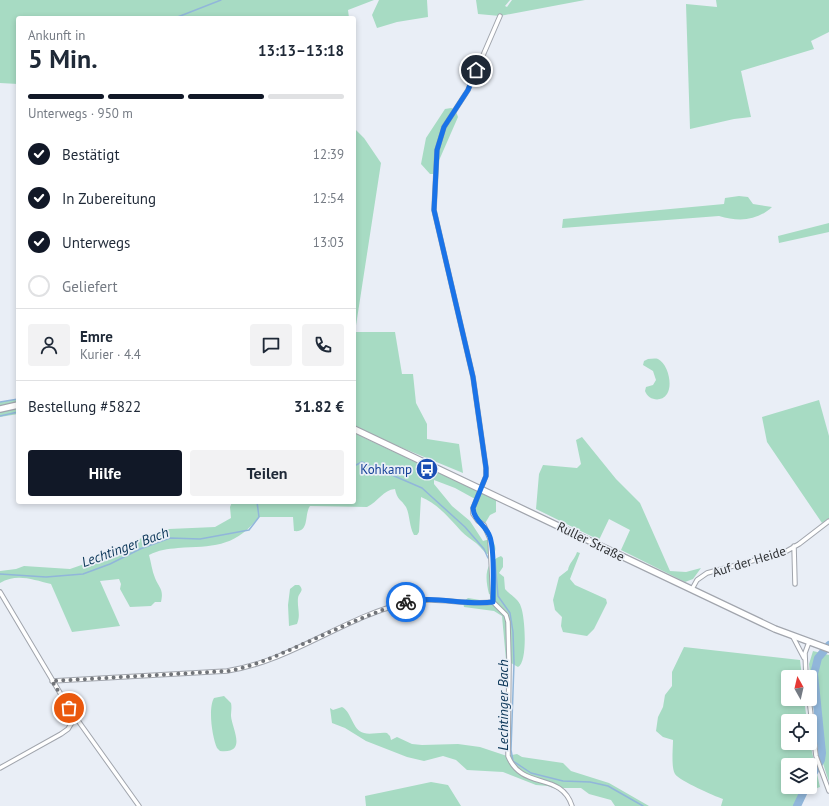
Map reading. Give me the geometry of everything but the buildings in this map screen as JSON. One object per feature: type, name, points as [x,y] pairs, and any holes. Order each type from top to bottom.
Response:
[{"type":"main road","points":[[0,409],[16,405]]},
{"type":"main road","name":"Ruller Straße","points":[[356,430],[792,636],[826,648]]},
{"type":"street","points":[[500,16],[468,90],[444,127],[437,150],[434,210],[473,377],[486,468],[486,476],[473,508],[473,514],[478,521],[484,525],[490,539],[493,602],[506,615],[508,622],[508,756],[514,768],[527,778],[561,788],[566,792],[572,806]]},
{"type":"street","name":"Auf der Heide","points":[[692,589],[697,580],[707,573],[775,555],[794,546],[829,521]]},
{"type":"street","points":[[794,546],[795,584]]},
{"type":"street","points":[[0,592],[72,713],[139,806]]},
{"type":"street","points":[[52,681],[228,671],[244,668],[270,659],[374,613],[410,601],[448,601],[482,604],[493,602]]},
{"type":"street","points":[[792,636],[805,661]]},
{"type":"street","points":[[806,670],[805,661],[808,642]]},
{"type":"street","points":[[810,706],[816,756],[829,791]]},
{"type":"street","points":[[0,768],[68,729],[74,719],[72,713]]},
{"type":"green space","points":[[0,0],[374,0],[348,10],[349,16],[16,16],[16,84],[0,83]]},
{"type":"green space","points":[[379,0],[427,0],[428,17],[397,22],[377,28],[372,15]]},
{"type":"green space","points":[[476,0],[510,0],[505,6],[507,7],[512,0],[585,0],[500,16],[478,14]]},
{"type":"green space","points":[[716,0],[829,0],[829,32],[811,41],[814,49],[741,71],[751,117],[734,119],[690,129],[686,4],[717,7]]},
{"type":"green space","points":[[445,109],[455,109],[458,117],[437,165],[436,174],[430,174],[421,164],[426,138]]},
{"type":"green space","points":[[356,130],[364,138],[381,163],[356,326]]},
{"type":"green space","points":[[739,196],[748,197],[753,204],[772,207],[754,218],[747,219],[734,219],[719,216],[562,228],[563,219],[724,204],[725,198]]},
{"type":"green space","points":[[829,223],[829,232],[779,243],[778,236]]},
{"type":"green space","points":[[356,332],[395,332],[402,374],[413,374],[416,403],[427,424],[427,439],[459,444],[463,473],[356,429]]},
{"type":"green space","points":[[648,359],[658,359],[667,370],[670,385],[669,390],[661,399],[649,397],[645,391],[646,387],[653,385],[656,380],[653,371],[643,365],[644,361]]},
{"type":"green space","points":[[16,399],[16,414],[0,417],[0,402]]},
{"type":"green space","points":[[819,400],[829,436],[829,518],[822,523],[767,442],[762,417]]},
{"type":"green space","points":[[356,434],[496,500],[496,512],[490,515],[484,525],[473,514],[475,499],[455,488],[434,480],[434,484],[452,506],[470,521],[483,541],[490,539],[494,543],[495,551],[493,556],[486,553],[463,533],[438,507],[421,497],[419,532],[417,535],[414,535],[406,507],[398,497],[395,489],[387,492],[367,507],[310,506],[308,509],[305,526],[299,531],[294,531],[293,517],[259,517],[241,535],[232,540],[202,547],[167,549],[149,555],[154,575],[161,591],[161,602],[155,602],[151,606],[130,607],[120,589],[121,584],[119,579],[100,581],[120,626],[72,632],[51,584],[25,578],[13,578],[0,583],[0,571],[16,569],[24,566],[70,569],[93,561],[148,535],[169,529],[215,527],[231,518],[231,504],[356,504]]},
{"type":"green space","points":[[582,437],[616,479],[640,503],[670,571],[686,572],[701,568],[693,579],[685,582],[621,550],[630,530],[609,519],[599,540],[536,509],[539,474],[543,465],[577,468],[581,464],[576,440]]},
{"type":"green space","points":[[577,552],[580,553],[570,579],[575,585],[606,599],[607,603],[594,629],[587,636],[563,632],[561,626],[562,617],[555,610],[553,600],[559,577],[568,570]]},
{"type":"green space","points":[[501,556],[503,558],[503,567],[499,573],[504,577],[505,589],[520,604],[524,620],[525,639],[523,657],[518,667],[506,660],[502,616],[494,611],[464,607],[463,602],[468,598],[480,600],[482,604],[493,602],[493,595],[489,594],[487,571],[491,562]]},
{"type":"green space","points":[[295,585],[299,585],[302,589],[298,598],[299,617],[297,624],[289,626],[288,605],[290,589]]},
{"type":"green space","points":[[684,647],[800,660],[801,670],[781,670],[781,706],[805,706],[806,714],[781,714],[781,750],[812,750],[813,758],[781,758],[781,794],[802,794],[794,806],[721,806],[723,799],[712,795],[678,777],[675,774],[673,767],[673,740],[663,737],[656,731],[658,717],[663,707],[665,695],[672,686],[672,672]]},
{"type":"green space","points":[[813,651],[829,655],[829,782],[818,748],[817,714],[814,714],[814,706],[817,706],[817,670],[810,670],[809,664]]},
{"type":"green space","points":[[224,696],[231,703],[231,716],[236,740],[234,749],[229,751],[220,751],[217,748],[211,723],[211,708],[214,698]]},
{"type":"green space","points":[[342,707],[348,713],[354,725],[364,733],[387,733],[391,740],[397,737],[412,744],[458,744],[480,747],[507,756],[517,754],[522,757],[563,763],[571,771],[609,783],[649,806],[615,806],[611,800],[589,794],[581,788],[561,788],[561,791],[548,786],[536,785],[503,772],[467,770],[456,760],[443,756],[424,761],[407,757],[366,741],[345,728],[332,723],[330,708],[333,710]]},
{"type":"green space","points":[[817,774],[820,787],[817,788]]},
{"type":"green space","points":[[431,782],[448,785],[461,806],[366,806],[365,796]]},
{"type":"waterway","points":[[180,16],[221,0]]},
{"type":"waterway","points":[[0,402],[16,399]]},
{"type":"waterway","points":[[0,416],[16,412]]},
{"type":"waterway","name":"Lechtinger Bach","points":[[356,465],[362,462],[422,488],[465,527],[484,549],[488,558]]},
{"type":"waterway","name":"Lechtinger Bach","points":[[0,574],[46,577],[83,574],[110,564],[140,549],[170,538],[200,539],[249,530],[259,517],[257,504]]},
{"type":"waterway","name":"Lechtinger Bach","points":[[495,560],[498,596],[510,613],[513,632],[514,663],[511,750],[513,761],[531,773],[563,781],[590,782],[608,786],[643,806]]},
{"type":"waterway","points":[[817,767],[821,760],[822,753],[814,674],[818,658],[829,645]]},
{"type":"waterway","points":[[797,806],[803,794]]},
{"type":"way so far","points":[[69,708],[52,681],[228,671],[244,668],[289,651],[360,619],[406,602]]},
{"type":"place","name":"Kohkamp","points":[[427,469]]},
{"type":"route","points":[[406,602],[448,601],[482,604],[493,602],[490,539],[484,525],[478,521],[473,514],[475,499],[486,476],[473,377],[444,246],[434,210],[437,150],[444,127],[468,90],[476,70]]}]
